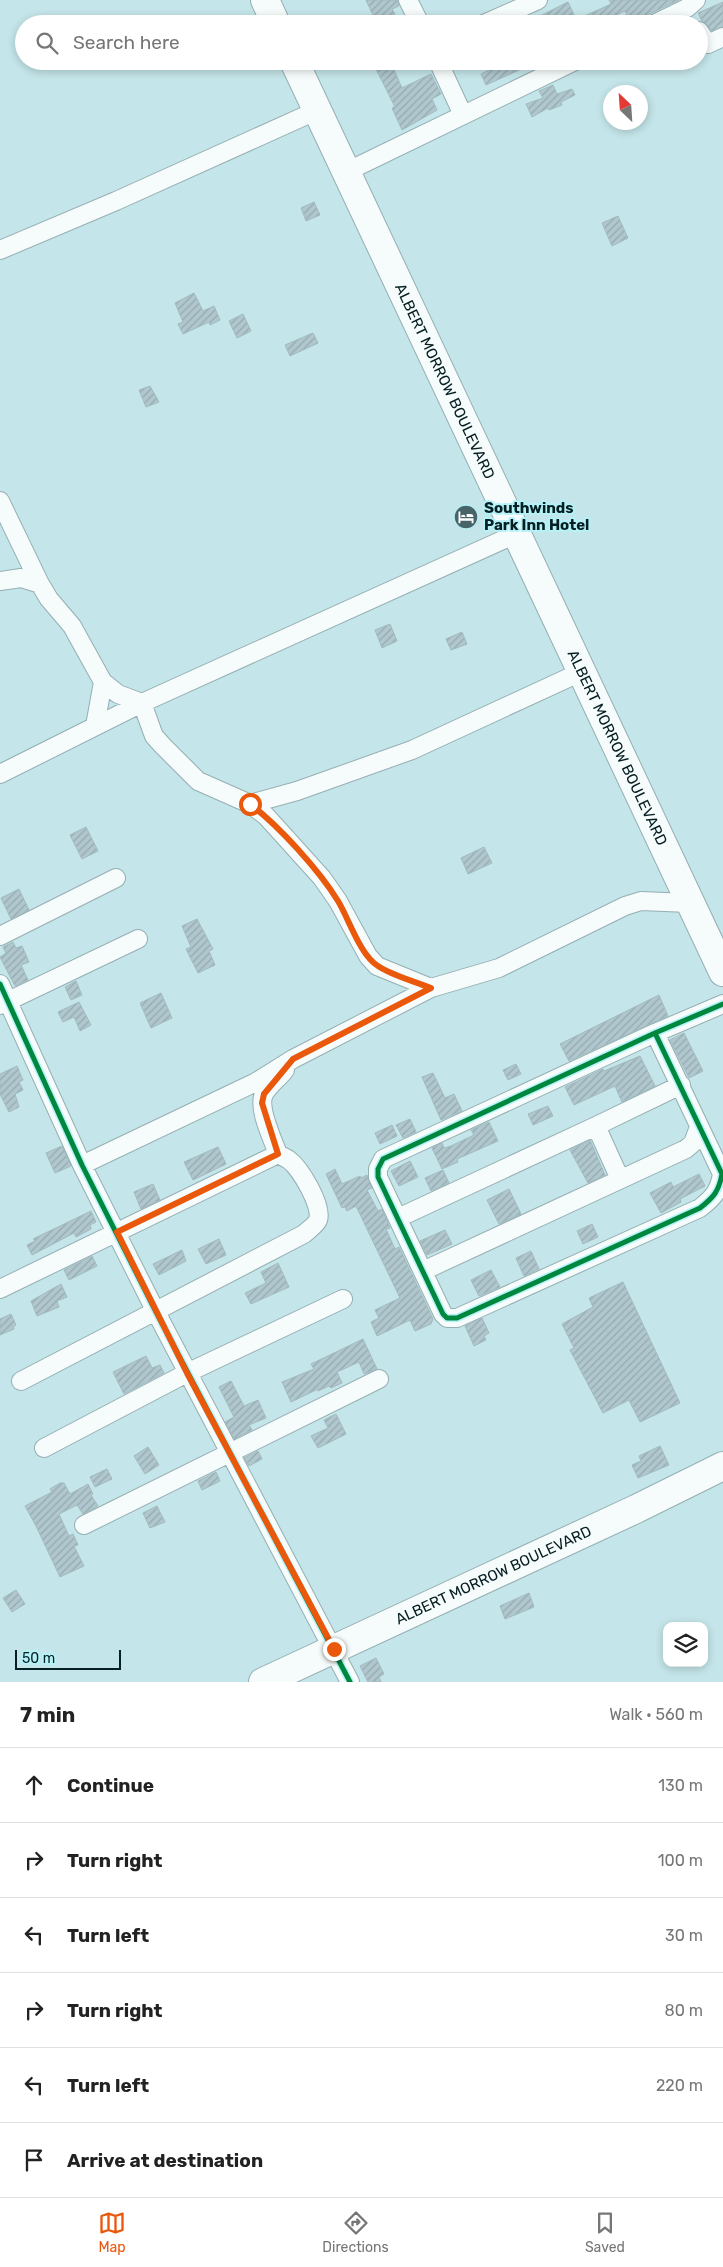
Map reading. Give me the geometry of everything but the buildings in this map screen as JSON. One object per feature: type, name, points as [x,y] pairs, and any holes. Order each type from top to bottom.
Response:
[{"type":"highway","points":[[265,0],[272,15]]},
{"type":"highway","name":"ALBERT MORROW BOULEVARD","points":[[298,70],[348,171],[516,534],[723,972]]},
{"type":"highway","name":"ALBERT MORROW BOULEVARD","points":[[263,1682],[636,1509],[723,1466]]},
{"type":"street","points":[[408,0],[416,15]]},
{"type":"street","points":[[504,15],[538,0]]},
{"type":"street","points":[[671,15],[692,4]]},
{"type":"street","points":[[708,44],[723,37]]},
{"type":"street","points":[[442,70],[462,115]]},
{"type":"street","points":[[348,171],[557,70]]},
{"type":"street","points":[[0,250],[116,202],[318,110]]},
{"type":"street","points":[[0,501],[40,584],[72,626],[103,682],[118,694],[142,703],[154,736],[198,781],[250,804],[266,816],[322,878],[338,901],[368,956],[377,966],[431,988]]},
{"type":"street","points":[[0,774],[142,703],[516,534]]},
{"type":"street","points":[[0,581],[21,578],[40,584]]},
{"type":"street","points":[[250,804],[297,791],[412,750],[581,672]]},
{"type":"street","points":[[95,726],[103,682]]},
{"type":"street","points":[[0,936],[116,878]]},
{"type":"street","points":[[82,1165],[256,1082],[293,1059],[431,988],[499,968],[625,906],[642,901],[689,902]]},
{"type":"street","points":[[4,1003],[138,939]]},
{"type":"street","points":[[0,984],[4,1003],[82,1165],[187,1373],[258,1503],[350,1682]]},
{"type":"street","points":[[656,1033],[722,1174],[719,1189],[713,1198],[700,1208],[452,1319],[447,1318],[443,1314],[378,1177],[378,1169],[383,1159],[656,1033],[723,1004]]},
{"type":"street","points":[[21,1381],[304,1234],[318,1220],[318,1208],[307,1183],[290,1160],[278,1154],[262,1103],[264,1094],[293,1059]]},
{"type":"street","points":[[398,1218],[680,1085]]},
{"type":"street","points":[[596,1126],[620,1179]]},
{"type":"street","points":[[423,1271],[686,1149],[693,1143],[699,1127]]},
{"type":"street","points":[[0,1289],[278,1154]]},
{"type":"street","points":[[44,1448],[187,1373],[344,1299]]},
{"type":"street","points":[[84,1525],[379,1379]]},
{"type":"cycle path","points":[[0,984],[82,1165],[156,1312],[350,1682]]},
{"type":"cycle path","points":[[655,1033],[722,1174],[715,1193],[700,1208],[457,1318],[447,1318],[443,1314],[378,1177],[378,1169],[383,1159],[655,1033],[723,1004]]},
{"type":"place","name":"Southwinds Park Inn Hotel","points":[[466,517]]},
{"type":"route","points":[[250,804],[266,816],[322,878],[338,901],[368,956],[377,966],[431,988],[293,1059],[264,1094],[262,1103],[278,1154],[117,1232],[187,1373],[258,1503],[334,1649]]}]
